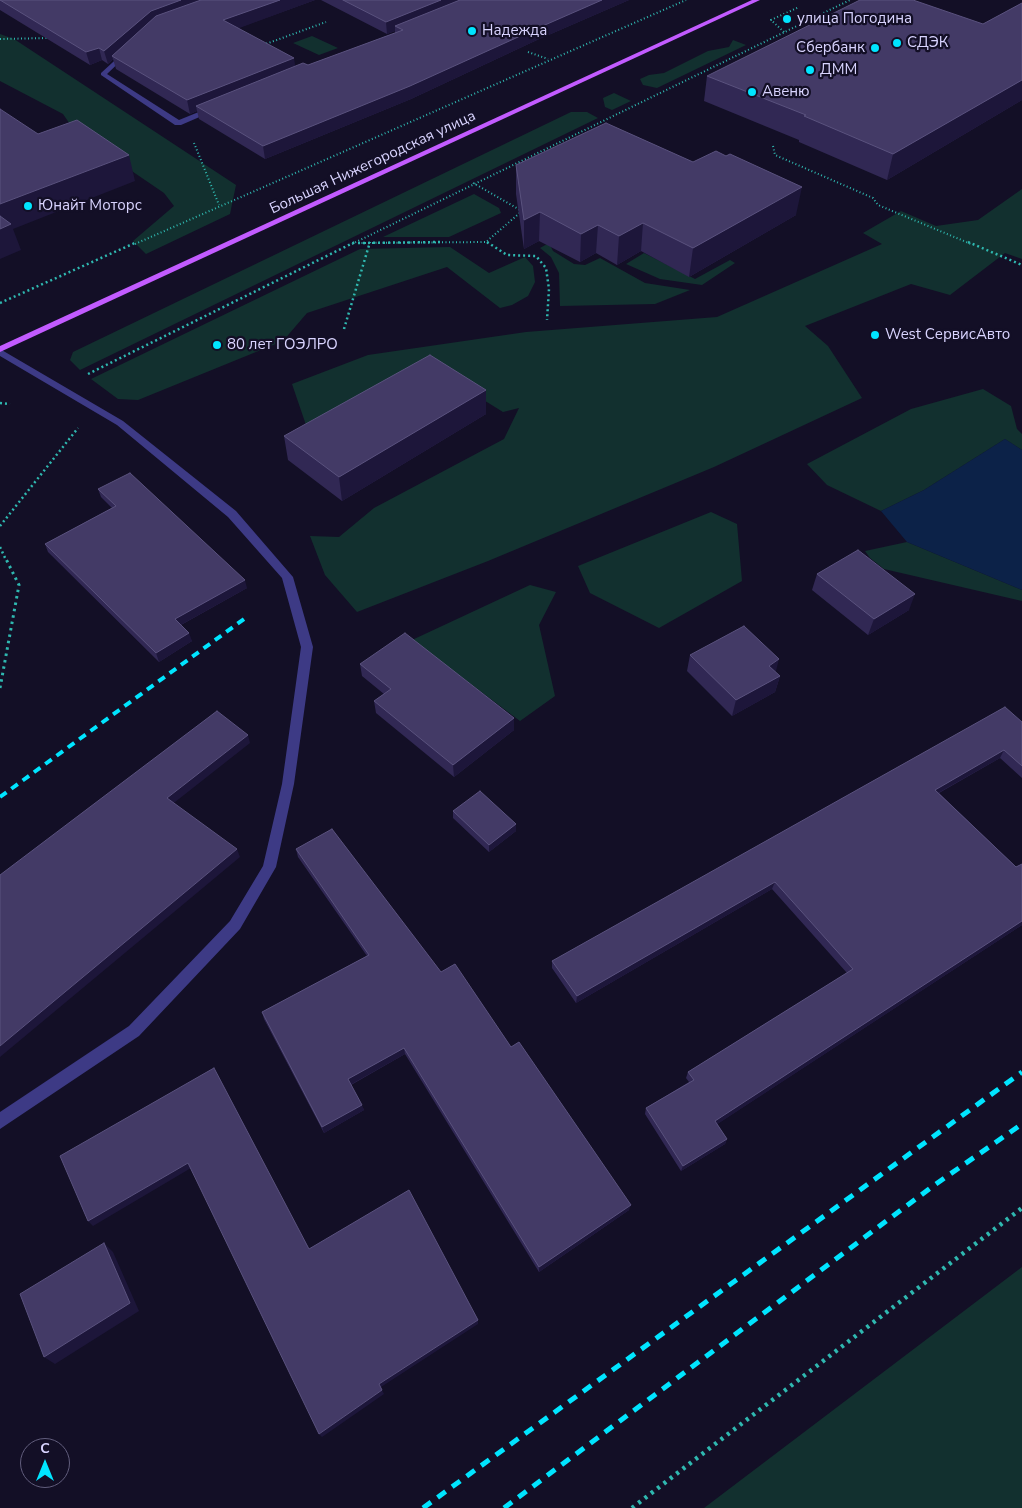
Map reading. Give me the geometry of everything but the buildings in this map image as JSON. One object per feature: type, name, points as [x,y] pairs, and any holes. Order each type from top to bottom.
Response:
[{"type":"main road","name":"Большая Нижегородская улица","points":[[0,351],[757,0]]},
{"type":"street","points":[[130,50],[103,74],[178,123],[223,105]]},
{"type":"street","points":[[0,351],[120,423],[232,514],[287,577],[307,647],[288,784],[269,868],[235,925],[134,1031],[0,1121]]},
{"type":"path","points":[[0,303],[686,0]]},
{"type":"path","points":[[80,378],[473,183],[850,0]]},
{"type":"path","points":[[784,32],[770,20],[799,7]]},
{"type":"path","points":[[262,45],[326,22]]},
{"type":"path","points":[[0,39],[48,38]]},
{"type":"path","points":[[528,52],[549,60]]},
{"type":"path","points":[[178,123],[195,145],[220,205]]},
{"type":"path","points":[[773,146],[775,154],[872,198],[878,205],[1022,265]]},
{"type":"path","points":[[473,183],[522,211],[486,242]]},
{"type":"path","points":[[355,242],[486,242],[507,255],[536,256],[546,268],[549,289],[548,320]]},
{"type":"path","points":[[344,329],[370,242]]},
{"type":"path","points":[[0,404],[10,404]]},
{"type":"path","points":[[0,526],[92,407]]},
{"type":"path","points":[[0,547],[19,585],[0,688]]},
{"type":"path","points":[[632,1508],[1022,1208]]},
{"type":"green space","points":[[0,34],[14,39],[236,185],[230,214],[146,254],[133,241],[174,206],[164,193],[76,133],[63,114],[0,81]]},
{"type":"green space","points":[[312,36],[338,48],[319,55],[293,43]]},
{"type":"green space","points":[[733,40],[746,45],[657,88],[643,85],[640,79],[649,75],[664,73],[708,51],[729,47]]},
{"type":"green space","points":[[614,93],[631,101],[612,110],[605,107],[603,98]]},
{"type":"green space","points":[[571,112],[587,112],[598,118],[80,370],[70,360],[73,352]]},
{"type":"green space","points":[[1022,189],[1022,259],[1005,253],[950,295],[911,284],[805,326],[828,346],[862,398],[714,467],[488,561],[357,612],[325,575],[310,536],[339,537],[374,508],[504,439],[519,408],[503,412],[432,368],[306,425],[292,384],[368,355],[526,332],[717,317],[882,244],[863,233],[901,211],[936,226],[978,220]]},
{"type":"green space","points":[[474,194],[499,208],[501,213],[449,237],[383,237]]},
{"type":"green space","points":[[549,243],[553,251],[574,264],[585,265],[600,258],[645,283],[690,290],[655,304],[560,306],[559,273],[551,257],[540,248]]},
{"type":"green space","points":[[450,247],[489,273],[525,257],[533,266],[535,282],[528,296],[512,305],[500,308],[447,267],[307,313],[283,341],[138,400],[118,399],[91,379],[360,249]]},
{"type":"green space","points":[[644,253],[695,279],[730,260],[735,263],[702,285],[660,279],[626,264]]},
{"type":"green space","points":[[983,389],[1011,406],[1017,429],[1022,434],[1022,450],[1005,439],[924,490],[881,511],[827,485],[807,464],[911,409]]},
{"type":"green space","points":[[711,512],[737,524],[742,581],[659,628],[590,593],[578,566]]},
{"type":"green space","points":[[907,542],[1022,590],[1022,601],[884,569],[870,558],[865,551]]},
{"type":"green space","points":[[530,585],[556,592],[539,625],[555,696],[520,721],[412,640]]},
{"type":"green space","points":[[1022,1267],[1022,1508],[704,1508]]},
{"type":"water","points":[[1005,439],[1022,450],[1022,590],[907,542],[881,511],[924,490]]},
{"type":"railway","points":[[0,797],[244,619]]},
{"type":"railway","points":[[423,1508],[1022,1072]]},
{"type":"railway","points":[[504,1508],[933,1186],[1022,1124]]},
{"type":"place","name":"улица Погодина","points":[[787,19]]},
{"type":"place","name":"Надежда","points":[[472,31]]},
{"type":"place","name":"СДЭК","points":[[897,43]]},
{"type":"place","name":"Сбербанк","points":[[875,48]]},
{"type":"place","name":"ДММ","points":[[810,70]]},
{"type":"place","name":"Авеню","points":[[752,92]]},
{"type":"place","name":"Юнайт Моторс","points":[[28,206]]},
{"type":"place","name":"West СервисАвто","points":[[875,335]]},
{"type":"place","name":"80 лет ГОЭЛРО","points":[[217,345]]}]
